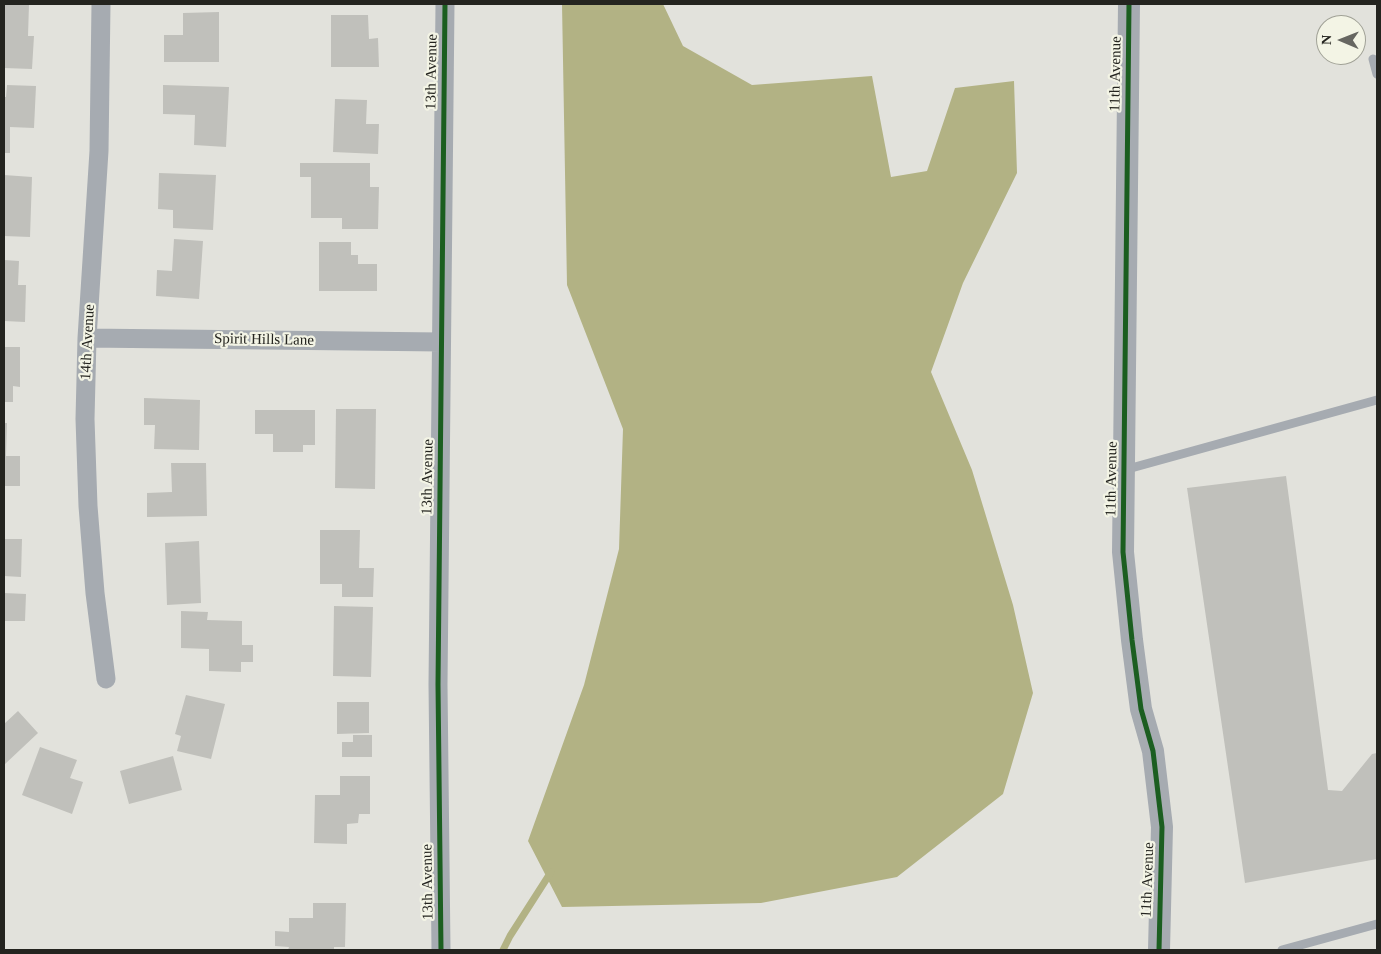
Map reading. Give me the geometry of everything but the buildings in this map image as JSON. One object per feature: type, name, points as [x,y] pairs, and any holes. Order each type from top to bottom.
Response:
[{"type":"street","name":"14th Avenue","points":[[101,4],[99,151],[85,419],[88,506],[95,593],[106,679]]},
{"type":"street","name":"13th Avenue","points":[[441,950],[438,684],[445,4]]},
{"type":"street","name":"11th Avenue","points":[[1129,4],[1123,552],[1141,709],[1153,751],[1162,827],[1159,950]]},
{"type":"street","name":"Spirit Hills Lane","points":[[88,338],[442,342]]},
{"type":"lane","points":[[1373,59],[1377,74]]},
{"type":"lane","points":[[1124,470],[1377,400]]},
{"type":"lane","points":[[1282,950],[1377,924]]},
{"type":"shaded area","points":[[562,4],[663,4],[683,46],[752,85],[872,76],[891,177],[927,171],[955,88],[1014,81],[1017,173],[963,283],[931,372],[972,470],[1013,605],[1033,693],[1003,794],[897,877],[761,903],[562,907],[528,841],[584,685],[619,549],[623,429],[567,285]]},
{"type":"waterway","points":[[503,950],[551,872]]},
{"type":"cycle path","points":[[441,950],[438,684],[445,4]]},
{"type":"cycle path","points":[[1129,4],[1123,552],[1141,709],[1153,751],[1162,827],[1159,950]]}]
